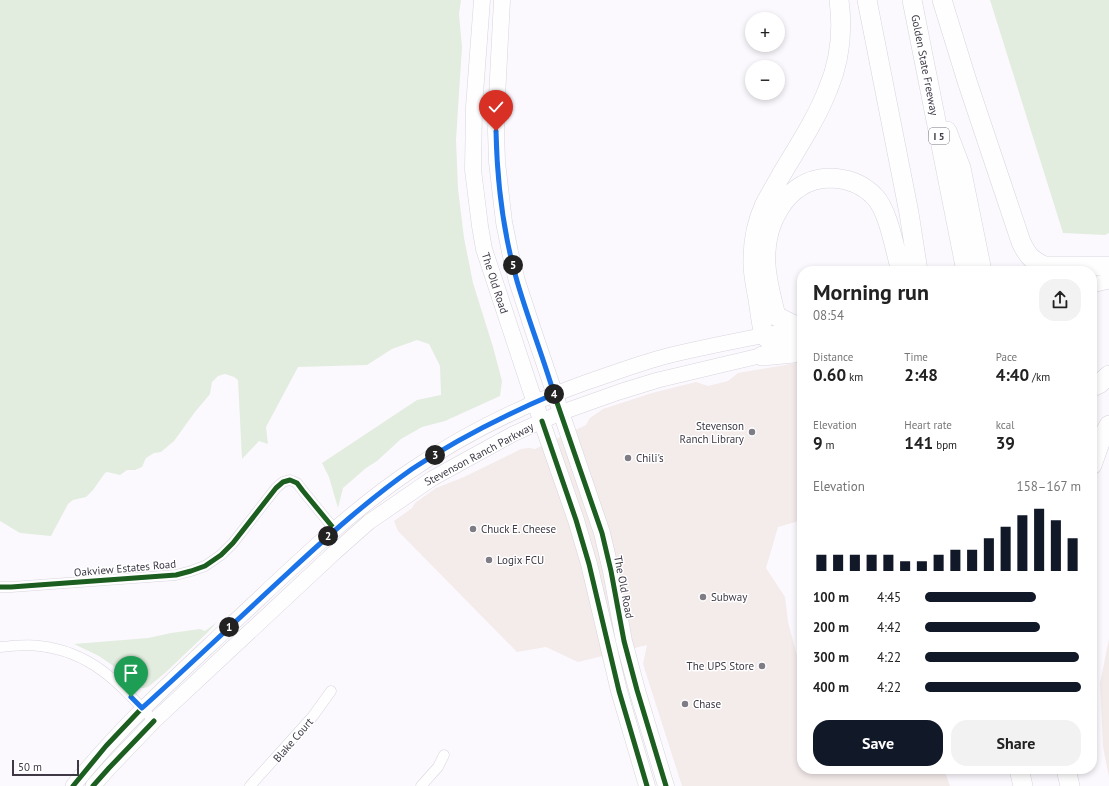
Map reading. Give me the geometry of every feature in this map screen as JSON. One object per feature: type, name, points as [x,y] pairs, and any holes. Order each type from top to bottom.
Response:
[{"type":"highway","points":[[797,338],[781,344],[772,342],[764,335],[754,272],[753,254],[756,233],[765,205],[822,106],[829,88],[834,73],[840,44],[841,22],[839,0]]},
{"type":"highway","points":[[867,0],[909,214],[917,266]]},
{"type":"highway","name":"Golden State Freeway","points":[[912,0],[965,266]]},
{"type":"highway","points":[[942,0],[1021,242],[1026,252],[1036,263],[1045,266]]},
{"type":"highway","points":[[926,72],[961,168],[981,266]]},
{"type":"highway","points":[[797,332],[776,316],[769,288],[766,264],[771,225],[776,213],[785,200],[795,190],[804,184],[815,180],[834,178],[856,183],[867,190],[882,206],[900,266]]},
{"type":"highway","points":[[1097,270],[1109,271]]},
{"type":"highway","points":[[762,356],[797,352]]},
{"type":"highway","points":[[1097,385],[1109,375]]},
{"type":"highway","points":[[1097,451],[1109,425]]},
{"type":"highway","points":[[1020,774],[1023,786]]},
{"type":"main road","name":"The Old Road","points":[[482,0],[473,139],[473,170],[480,226],[486,256],[576,520],[589,564],[619,691],[647,786]]},
{"type":"main road","name":"The Old Road","points":[[502,0],[496,162],[504,222],[517,281],[560,413],[602,534],[611,571],[624,640],[637,690],[666,786]]},
{"type":"main road","points":[[1097,271],[1109,271]]},
{"type":"main road","points":[[1097,281],[1109,271]]},
{"type":"main road","name":"Stevenson Ranch Parkway","points":[[72,786],[106,746],[142,708],[335,530],[386,488],[426,461],[470,434],[554,394],[615,372],[661,358],[764,335]]},
{"type":"main road","name":"Stevenson Ranch Parkway","points":[[93,786],[154,721],[369,522],[433,478],[514,434],[560,413],[658,380],[762,356],[797,338]]},
{"type":"street","name":"Oakview Estates Road","points":[[0,587],[176,575],[205,566],[221,556],[276,488],[283,482],[290,480],[297,482],[303,492],[335,530]]},
{"type":"street","points":[[0,647],[26,645],[40,646],[67,652],[80,657],[107,673],[154,721]]},
{"type":"street","name":"Blake Court","points":[[250,786],[313,716],[331,691]]},
{"type":"street","points":[[421,786],[438,767],[444,756]]},
{"type":"shaded area","points":[[797,363],[797,521],[778,527],[766,568],[785,597],[788,622],[797,655],[797,774],[946,774],[950,786],[682,786],[643,664],[647,645],[578,662],[546,647],[517,652],[398,531],[394,521],[436,488],[464,477],[521,449],[535,449],[586,425],[590,418],[603,409],[652,393],[696,382],[708,386],[728,381],[738,373]]},
{"type":"shaded area","points":[[1109,639],[1109,777],[1103,747],[1100,683]]},
{"type":"green space","points":[[0,0],[461,0],[459,14],[462,47],[456,140],[458,189],[464,238],[473,283],[502,381],[500,396],[445,421],[422,427],[401,439],[377,461],[366,468],[343,488],[338,508],[329,477],[322,463],[417,400],[441,395],[440,366],[429,344],[417,340],[392,349],[367,365],[298,367],[266,427],[268,444],[259,441],[242,459],[238,380],[225,374],[218,376],[212,382],[210,394],[174,441],[161,452],[154,453],[146,458],[142,467],[135,470],[127,470],[120,475],[107,472],[105,473],[86,497],[73,500],[68,504],[51,536],[20,533],[0,521]]},
{"type":"green space","points":[[990,0],[1109,0],[1109,233],[1105,235],[1063,233]]},
{"type":"green space","points":[[217,622],[165,673],[148,687],[144,688],[141,688],[130,681],[99,656],[74,644],[148,638],[200,629],[205,631]]},
{"type":"cycle path","points":[[554,394],[602,533],[611,571],[624,641],[666,786]]},
{"type":"cycle path","points":[[542,421],[576,520],[589,564],[619,691],[647,786]]},
{"type":"cycle path","points":[[0,587],[176,575],[205,566],[221,555],[233,543],[276,488],[283,482],[290,480],[297,483],[335,530]]},
{"type":"cycle path","points":[[73,786],[106,746],[142,708]]},
{"type":"cycle path","points":[[93,786],[154,721]]},
{"type":"place","name":"Stevenson Ranch Library","points":[[752,432]]},
{"type":"place","name":"Chili's","points":[[628,458]]},
{"type":"place","name":"Chuck E. Cheese","points":[[473,529]]},
{"type":"place","name":"Logix FCU","points":[[489,560]]},
{"type":"place","name":"Subway","points":[[703,597]]},
{"type":"place","name":"The UPS Store","points":[[762,666]]},
{"type":"place","name":"Chase","points":[[685,704]]},
{"type":"route","points":[[131,697],[142,708],[335,530],[413,468],[490,423],[554,394],[517,281],[510,252],[504,222],[496,162],[496,131]]}]
